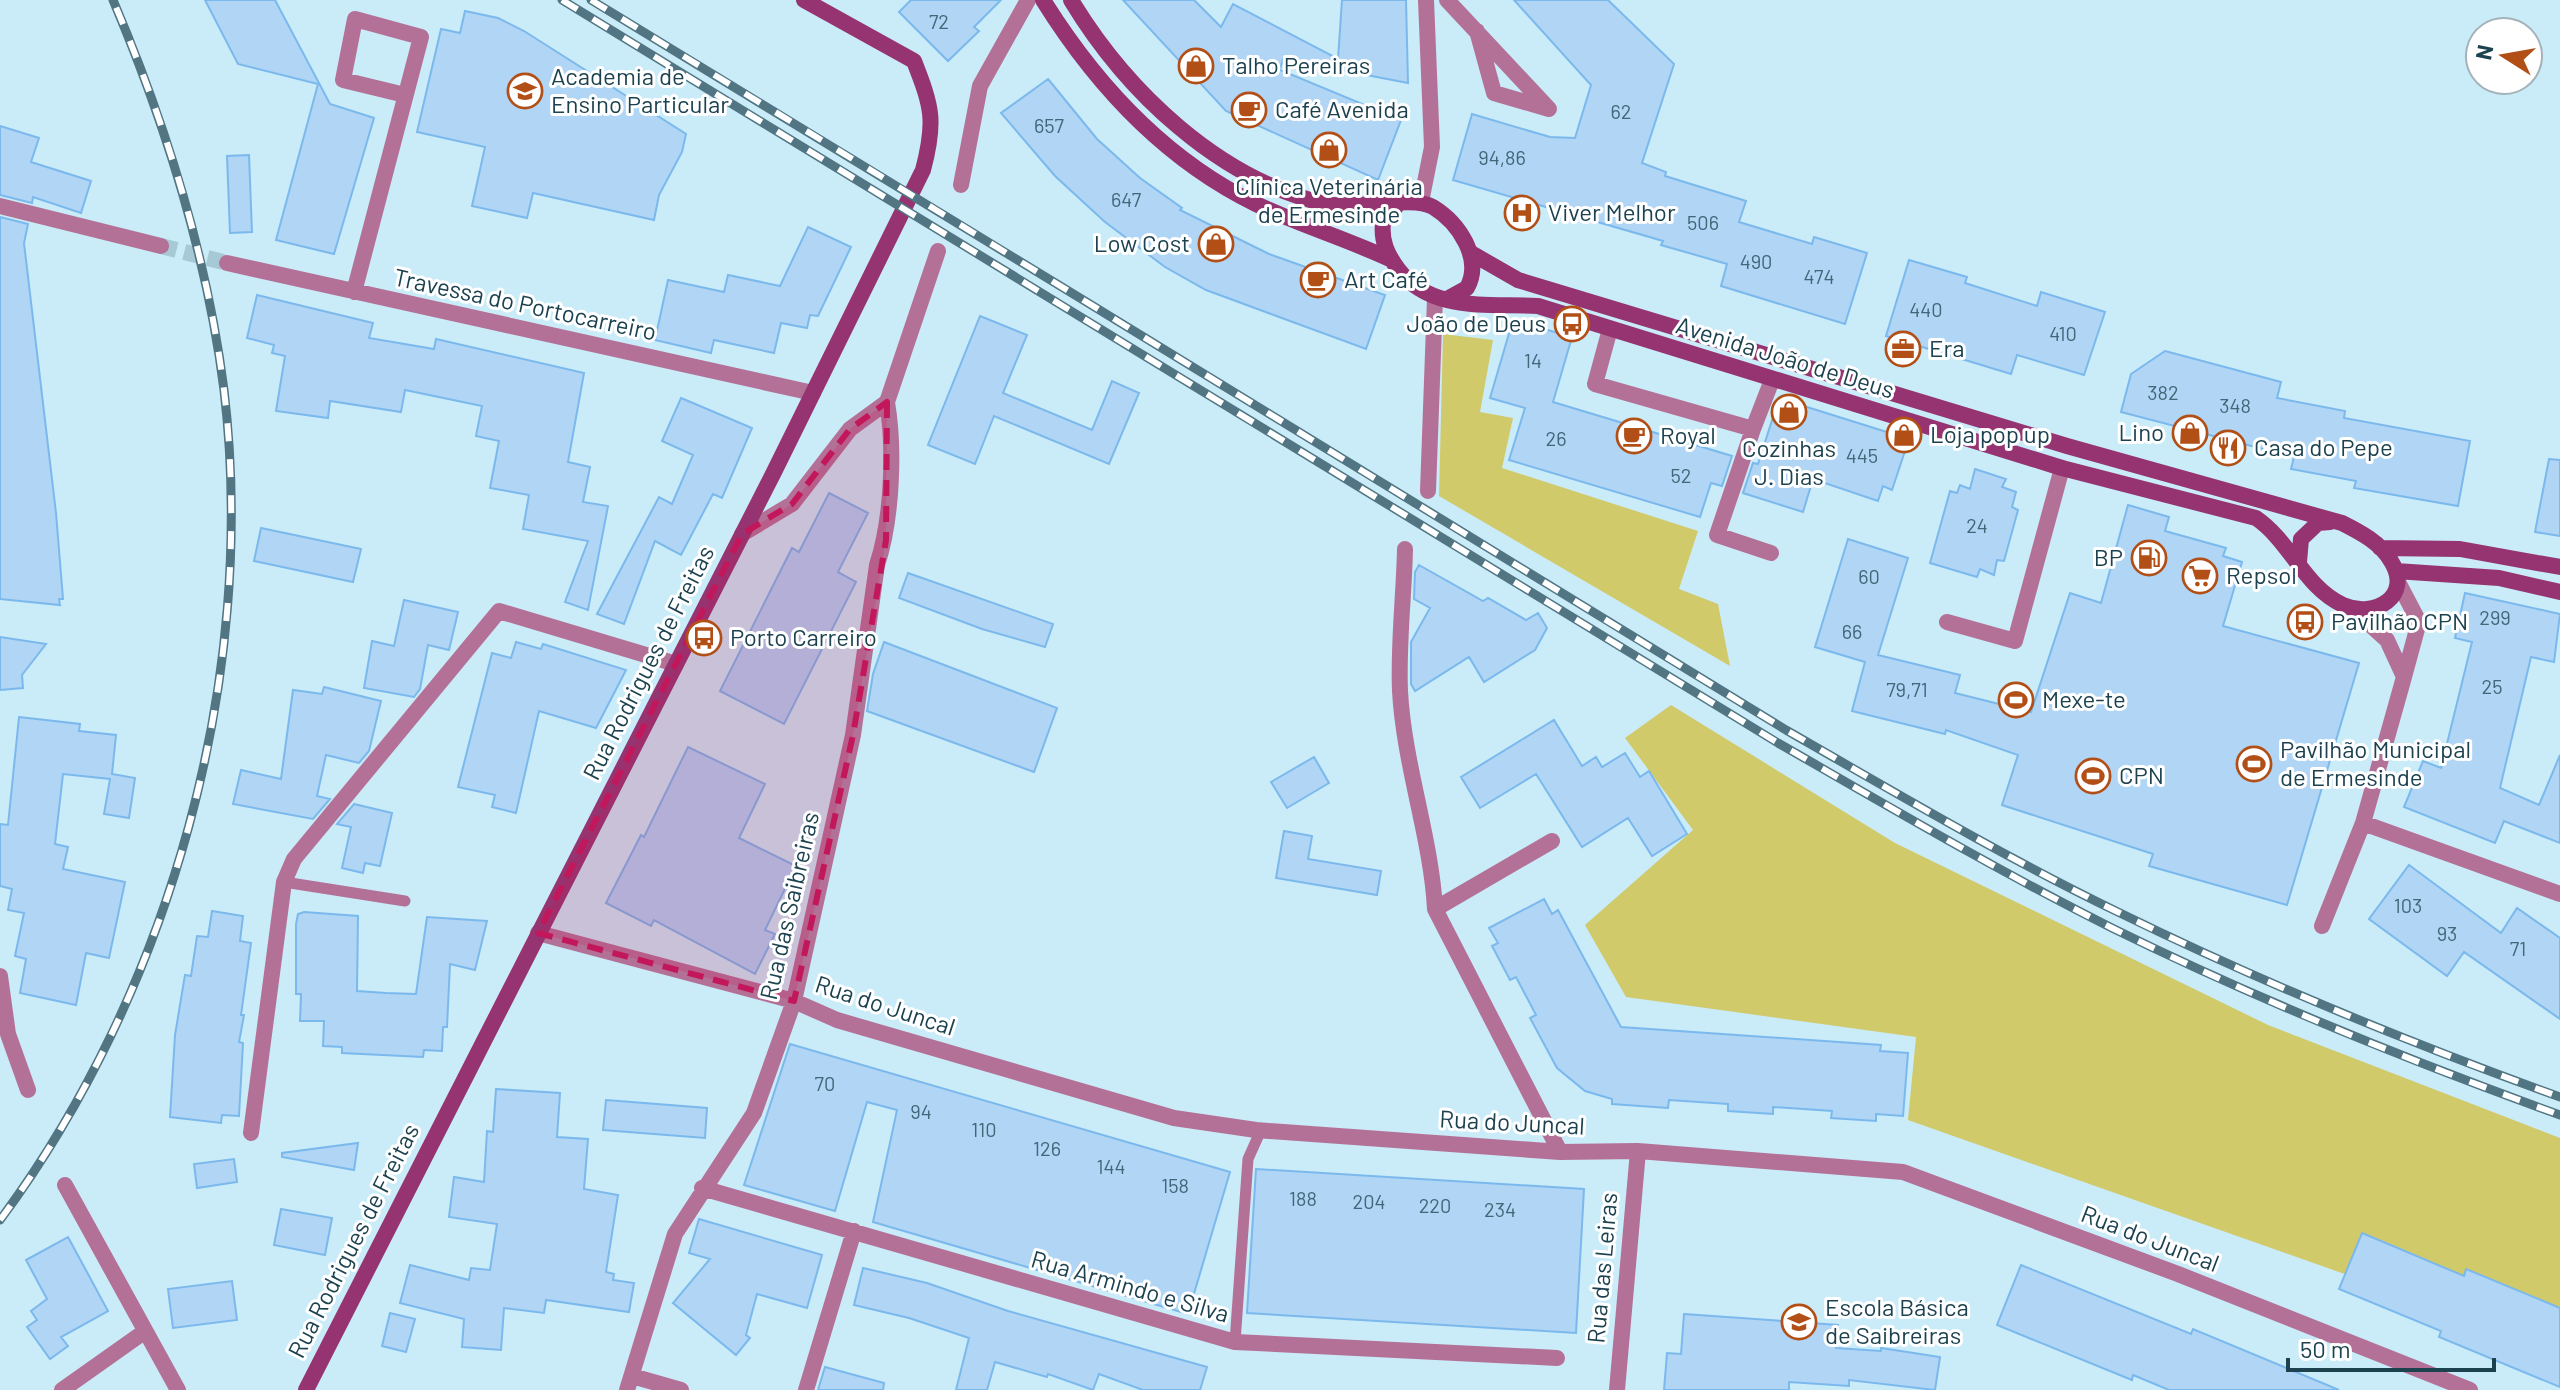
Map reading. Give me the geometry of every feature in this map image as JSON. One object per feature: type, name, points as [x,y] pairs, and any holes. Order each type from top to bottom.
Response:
[{"type":"main road","name":"Rua Rodrigues de Freitas","points":[[306,1390],[742,534],[923,170],[932,138],[931,105],[914,61],[804,0]]},
{"type":"main road","name":"Avenida João de Deus","points":[[1043,0],[1074,50],[1134,116],[1190,167],[1258,205],[1392,260],[1411,284],[1441,298],[1487,307],[1538,306],[2062,468],[2256,518],[2299,562],[2314,585],[2353,609]]},
{"type":"main road","points":[[1071,0],[1092,35],[1149,102],[1204,148],[1268,182],[1324,204],[1351,207],[1421,202]]},
{"type":"main road","name":"Avenida João de Deus","points":[[1421,202],[1433,207],[1454,226],[1471,253],[1518,280],[2355,529],[2380,548],[2397,577]]},
{"type":"main road","points":[[1392,260],[1384,247],[1383,223],[1398,204]]},
{"type":"main road","points":[[1441,298],[1458,295],[1473,277],[1471,253]]},
{"type":"main road","points":[[2107,480],[2114,459]]},
{"type":"main road","points":[[2299,562],[2301,539],[2318,523],[2330,522]]},
{"type":"main road","points":[[2380,548],[2460,549],[2560,567]]},
{"type":"main road","points":[[2353,609],[2365,612],[2387,604],[2397,577],[2471,575],[2560,592]]},
{"type":"street","points":[[961,185],[980,86],[1028,0]]},
{"type":"street","points":[[1421,202],[1432,147],[1426,0]]},
{"type":"street","points":[[1447,0],[1477,31],[1549,109],[1494,93],[1477,31]]},
{"type":"street","points":[[354,292],[421,37],[355,19],[343,80],[405,95]]},
{"type":"street","points":[[0,206],[161,246]]},
{"type":"street","points":[[742,534],[792,504],[850,429],[887,402],[938,251]]},
{"type":"street","name":"Travessa do Portocarreiro","points":[[227,263],[813,393]]},
{"type":"street","points":[[1428,491],[1441,298]]},
{"type":"street","points":[[1610,329],[1595,384],[1753,429]]},
{"type":"street","points":[[1771,553],[1717,535],[1772,380]]},
{"type":"street","name":"Rua das Saibreiras","points":[[630,1383],[675,1234],[702,1188],[754,1113],[794,1001],[853,735],[877,565],[886,540],[892,428],[887,402]]},
{"type":"street","points":[[1947,622],[2015,641],[2062,468]]},
{"type":"street","points":[[1405,549],[1400,691],[1417,813],[1433,871],[1435,909],[1560,1152]]},
{"type":"street","points":[[2322,926],[2363,823],[2419,622],[2397,577]]},
{"type":"street","points":[[2353,609],[2387,640],[2404,677]]},
{"type":"street","points":[[251,1133],[284,882],[294,859],[499,611],[676,664]]},
{"type":"street","points":[[2363,823],[2560,894]]},
{"type":"street","points":[[1435,909],[1552,841]]},
{"type":"street","name":"Rua do Juncal","points":[[538,933],[794,1001],[837,1020],[1174,1118],[1261,1130],[1560,1152],[1638,1151],[1903,1172],[2178,1274],[2470,1390]]},
{"type":"street","points":[[0,976],[8,1034],[28,1090]]},
{"type":"street","name":"Rua das Leiras","points":[[1617,1390],[1638,1151]]},
{"type":"street","points":[[65,1185],[178,1390]]},
{"type":"street","name":"Rua Armindo e Silva","points":[[702,1188],[1235,1342],[1557,1358]]},
{"type":"street","points":[[806,1390],[854,1231]]},
{"type":"street","points":[[62,1390],[144,1332]]},
{"type":"street","points":[[630,1383],[681,1390]]},
{"type":"lane","points":[[284,882],[405,901]]},
{"type":"lane","points":[[1235,1342],[1248,1159],[1261,1130]]},
{"type":"highlighted area","points":[[887,402],[886,540],[853,735],[794,1001],[538,933],[742,534],[792,504],[850,429]]},
{"type":"shaded area","points":[[1443,334],[1493,340],[1480,412],[1513,418],[1502,468],[1698,531],[1679,589],[1718,604],[1730,666],[1439,496]]},
{"type":"shaded area","points":[[1671,705],[1895,843],[2268,1025],[2560,1138],[2560,1350],[1908,1120],[1916,1037],[1626,997],[1585,925],[1693,830],[1625,738]]},
{"type":"building","points":[[205,0],[275,0],[330,104],[374,118],[334,254],[276,240],[318,84],[238,64]]},
{"type":"building","points":[[911,0],[1001,0],[974,27],[979,31],[948,61],[899,12]]},
{"type":"building","points":[[1123,0],[1194,0],[1221,27],[1233,4],[1338,59],[1342,0],[1406,0],[1408,83],[1283,59],[1280,70],[1401,120],[1378,180],[1226,111]]},
{"type":"building","points":[[1514,0],[1608,0],[1674,64],[1642,163],[1666,172],[1665,176],[1746,201],[1739,222],[1812,244],[1814,237],[1867,253],[1845,324],[1721,286],[1727,264],[1661,245],[1663,241],[1453,180],[1472,114],[1550,137],[1575,138],[1591,85]]},
{"type":"building","points":[[465,11],[498,18],[524,31],[686,134],[682,152],[659,195],[654,220],[533,193],[527,218],[472,206],[485,147],[417,132],[441,29],[460,33]]},
{"type":"building","points":[[1048,79],[1097,139],[1140,178],[1182,208],[1180,210],[1269,254],[1385,295],[1366,349],[1206,290],[1165,267],[1105,222],[1055,176],[1001,113]]},
{"type":"building","points":[[0,126],[39,138],[31,162],[91,181],[81,213],[33,197],[32,203],[0,195]]},
{"type":"building","points":[[249,155],[252,232],[230,233],[227,156]]},
{"type":"building","points":[[0,217],[28,224],[24,243],[56,513],[63,599],[59,599],[60,605],[0,599]]},
{"type":"building","points":[[808,227],[851,247],[818,316],[810,315],[807,328],[781,323],[774,353],[714,340],[711,353],[655,340],[668,280],[724,292],[728,275],[780,286]]},
{"type":"building","points":[[1909,260],[1967,277],[1965,283],[2037,306],[2041,292],[2105,312],[2084,375],[2017,355],[2011,374],[1886,336]]},
{"type":"building","points":[[257,295],[373,323],[369,338],[434,349],[436,339],[584,373],[568,462],[590,467],[583,502],[608,506],[588,610],[565,602],[588,541],[523,529],[529,495],[490,488],[499,441],[476,436],[482,406],[405,390],[401,412],[330,401],[328,418],[276,411],[285,356],[272,353],[274,345],[247,338]]},
{"type":"building","points":[[980,316],[1027,335],[1003,393],[1092,430],[1112,381],[1139,393],[1109,464],[994,416],[975,464],[928,445]]},
{"type":"building","points":[[1513,320],[1572,337],[1553,402],[1732,456],[1722,486],[1711,483],[1700,517],[1509,460],[1525,408],[1490,398]]},
{"type":"building","points":[[2165,351],[2281,382],[2277,398],[2345,411],[2344,418],[2470,441],[2458,506],[2354,488],[2356,481],[2291,469],[2294,457],[2121,412],[2131,374]]},
{"type":"building","points":[[681,398],[752,428],[722,498],[713,494],[681,555],[655,541],[624,624],[597,614],[659,497],[672,504],[693,455],[662,441]]},
{"type":"building","points":[[1791,402],[1909,439],[1892,490],[1883,486],[1878,501],[1813,479],[1803,512],[1743,493],[1753,463],[1758,464],[1775,411]]},
{"type":"building","points":[[2549,459],[2560,460],[2560,536],[2535,532]]},
{"type":"building","points":[[1975,469],[2006,479],[2002,487],[2016,492],[2012,507],[2018,510],[2004,561],[1997,560],[1994,575],[1980,569],[1977,577],[1930,563],[1950,491],[1957,493],[1960,485],[1970,489]]},
{"type":"building","points":[[829,493],[868,513],[838,572],[856,582],[784,724],[720,691],[792,548],[799,552]]},
{"type":"building","points":[[2128,505],[2169,517],[2165,531],[2226,548],[2223,556],[2242,562],[2223,626],[2359,663],[2287,905],[2149,866],[2153,854],[2002,805],[2018,755],[1946,730],[1945,734],[1852,711],[1865,662],[1815,647],[1848,539],[1908,558],[1878,655],[1960,675],[1955,693],[2031,712],[2070,593],[2101,603]]},
{"type":"building","points":[[261,528],[361,549],[353,582],[254,561]]},
{"type":"building","points":[[1419,565],[1483,601],[1488,598],[1526,620],[1538,613],[1547,628],[1535,650],[1484,682],[1469,657],[1415,691],[1411,684],[1411,642],[1430,608],[1414,599],[1415,572]]},
{"type":"building","points":[[908,573],[1053,624],[1045,647],[982,629],[899,598]]},
{"type":"building","points":[[2465,593],[2560,614],[2554,662],[2531,657],[2500,788],[2539,805],[2560,755],[2560,843],[2504,821],[2495,843],[2404,807],[2423,761],[2441,768],[2472,642],[2455,638]]},
{"type":"building","points":[[404,600],[458,612],[449,650],[428,645],[420,689],[414,697],[364,688],[372,641],[394,646]]},
{"type":"building","points":[[0,637],[46,644],[22,675],[23,688],[0,690]]},
{"type":"building","points":[[516,642],[541,649],[543,644],[626,670],[596,728],[539,711],[516,813],[492,807],[495,795],[458,787],[492,653],[511,658]]},
{"type":"building","points":[[884,642],[1057,708],[1034,772],[867,711],[873,674]]},
{"type":"building","points":[[324,687],[381,701],[369,751],[359,763],[326,755],[317,796],[330,799],[313,819],[233,804],[241,770],[281,779],[293,690],[322,694]]},
{"type":"building","points":[[19,717],[80,724],[79,731],[116,735],[112,774],[135,778],[129,818],[104,814],[110,779],[63,774],[55,844],[68,847],[63,869],[125,882],[109,958],[86,953],[76,1005],[20,993],[26,959],[15,956],[24,913],[8,910],[12,889],[0,886],[0,824],[8,825]]},
{"type":"building","points":[[1554,720],[1582,766],[1596,757],[1602,767],[1625,753],[1640,777],[1649,771],[1687,834],[1652,856],[1628,818],[1582,847],[1536,774],[1480,808],[1461,777]]},
{"type":"building","points":[[688,747],[765,784],[739,838],[796,866],[765,930],[775,934],[755,974],[654,920],[651,926],[606,903],[641,835],[644,837]]},
{"type":"building","points":[[1314,757],[1329,783],[1287,808],[1271,782]]},
{"type":"building","points":[[354,804],[392,813],[380,866],[365,863],[363,873],[342,868],[351,827],[337,824]]},
{"type":"building","points":[[1284,831],[1312,836],[1308,859],[1381,871],[1377,895],[1276,878]]},
{"type":"building","points":[[2409,865],[2501,933],[2517,908],[2560,938],[2560,1019],[2464,952],[2447,976],[2369,919]]},
{"type":"building","points":[[1544,899],[1552,914],[1558,910],[1621,1027],[1881,1045],[1880,1051],[1908,1053],[1903,1116],[1876,1114],[1876,1121],[1831,1118],[1832,1111],[1773,1107],[1773,1114],[1728,1111],[1728,1104],[1669,1100],[1668,1108],[1612,1104],[1612,1099],[1585,1091],[1557,1068],[1530,1018],[1536,1015],[1516,977],[1510,980],[1492,946],[1498,943],[1489,928]]},
{"type":"building","points":[[212,911],[243,916],[240,941],[251,943],[239,1042],[243,1043],[239,1116],[222,1115],[221,1123],[170,1117],[175,1035],[185,975],[191,976],[197,936],[208,937]]},
{"type":"building","points":[[298,914],[358,916],[357,991],[386,993],[416,994],[427,917],[487,921],[475,970],[450,964],[447,1027],[443,1027],[442,1051],[424,1050],[423,1057],[342,1053],[342,1047],[323,1046],[324,1021],[300,1021],[301,994],[296,994],[296,924]]},
{"type":"building","points":[[790,1044],[1230,1172],[1188,1314],[873,1222],[897,1110],[867,1102],[835,1211],[744,1185]]},
{"type":"building","points":[[496,1089],[560,1093],[557,1137],[588,1139],[584,1189],[618,1195],[606,1272],[614,1274],[613,1280],[634,1283],[629,1312],[546,1300],[544,1313],[504,1308],[501,1350],[462,1347],[464,1319],[400,1303],[410,1265],[469,1280],[471,1268],[490,1270],[497,1224],[449,1217],[454,1177],[484,1182],[487,1131],[493,1132]]},
{"type":"building","points":[[606,1100],[707,1108],[705,1138],[603,1130]]},
{"type":"building","points":[[358,1143],[354,1170],[282,1157],[282,1153]]},
{"type":"building","points":[[234,1159],[237,1182],[197,1188],[194,1164]]},
{"type":"building","points":[[1256,1169],[1584,1189],[1576,1333],[1247,1313]]},
{"type":"building","points":[[281,1209],[332,1218],[325,1255],[274,1245]]},
{"type":"building","points":[[699,1219],[822,1255],[807,1308],[757,1294],[746,1335],[750,1338],[736,1355],[673,1303],[710,1259],[689,1253]]},
{"type":"building","points":[[2362,1233],[2464,1276],[2466,1269],[2560,1308],[2560,1387],[2439,1337],[2441,1331],[2339,1289]]},
{"type":"building","points":[[68,1237],[108,1311],[61,1337],[68,1346],[50,1359],[27,1327],[37,1320],[31,1311],[47,1299],[26,1260]]},
{"type":"building","points":[[2021,1265],[2191,1334],[2193,1329],[2339,1390],[2169,1390],[2133,1375],[2132,1380],[1997,1325]]},
{"type":"building","points":[[863,1268],[927,1283],[1008,1311],[1207,1367],[1200,1390],[1143,1390],[1099,1374],[1093,1390],[1048,1374],[1047,1377],[995,1362],[987,1390],[956,1390],[969,1338],[909,1318],[854,1305]]},
{"type":"building","points":[[232,1281],[237,1320],[173,1328],[168,1289]]},
{"type":"building","points":[[390,1313],[415,1319],[406,1352],[382,1346]]},
{"type":"building","points":[[1684,1314],[1838,1325],[1836,1348],[1881,1351],[1881,1348],[1940,1357],[1935,1390],[1849,1380],[1849,1386],[1789,1382],[1789,1390],[1664,1390],[1667,1353],[1681,1354]]},
{"type":"building","points":[[825,1367],[884,1383],[883,1390],[818,1390]]},
{"type":"tunnel","points":[[161,246],[227,263]]},
{"type":"railway","points":[[0,1220],[60,1130],[112,1034],[155,932],[189,826],[213,718],[227,608],[231,498],[224,390],[217,340],[182,191],[150,95],[113,0]]},
{"type":"railway","points":[[562,0],[1778,743],[1944,838],[2112,928],[2222,980],[2390,1051],[2560,1115]]},
{"type":"railway","points":[[591,0],[1786,730],[1952,824],[2077,892],[2228,964],[2393,1034],[2560,1097]]},
{"type":"place","name":"Talho Pereiras","points":[[1196,66]]},
{"type":"place","name":"Academia de Ensino Particular","points":[[525,91]]},
{"type":"place","name":"Café Avenida","points":[[1249,110]]},
{"type":"place","name":"Clínica Veterinária de Ermesinde","points":[[1329,150]]},
{"type":"place","name":"Viver Melhor","points":[[1522,213]]},
{"type":"place","name":"Low Cost","points":[[1216,244]]},
{"type":"place","name":"Art Café","points":[[1318,280]]},
{"type":"place","name":"João de Deus","points":[[1572,324]]},
{"type":"place","name":"Era","points":[[1903,349]]},
{"type":"place","name":"Cozinhas J. Dias","points":[[1789,412]]},
{"type":"place","name":"Lino","points":[[2190,433]]},
{"type":"place","name":"Loja pop up","points":[[1904,435]]},
{"type":"place","name":"Royal","points":[[1634,436]]},
{"type":"place","name":"Casa do Pepe","points":[[2228,448]]},
{"type":"place","name":"BP","points":[[2149,558]]},
{"type":"place","name":"Repsol","points":[[2200,576]]},
{"type":"place","name":"Pavilhão CPN","points":[[2305,622]]},
{"type":"place","name":"Porto Carreiro","points":[[704,638]]},
{"type":"place","name":"Mexe-te","points":[[2016,700]]},
{"type":"place","name":"Pavilhão Municipal de Ermesinde","points":[[2254,764]]},
{"type":"place","name":"CPN","points":[[2093,776]]},
{"type":"place","name":"Escola Básica de Saibreiras","points":[[1799,1322]]}]
